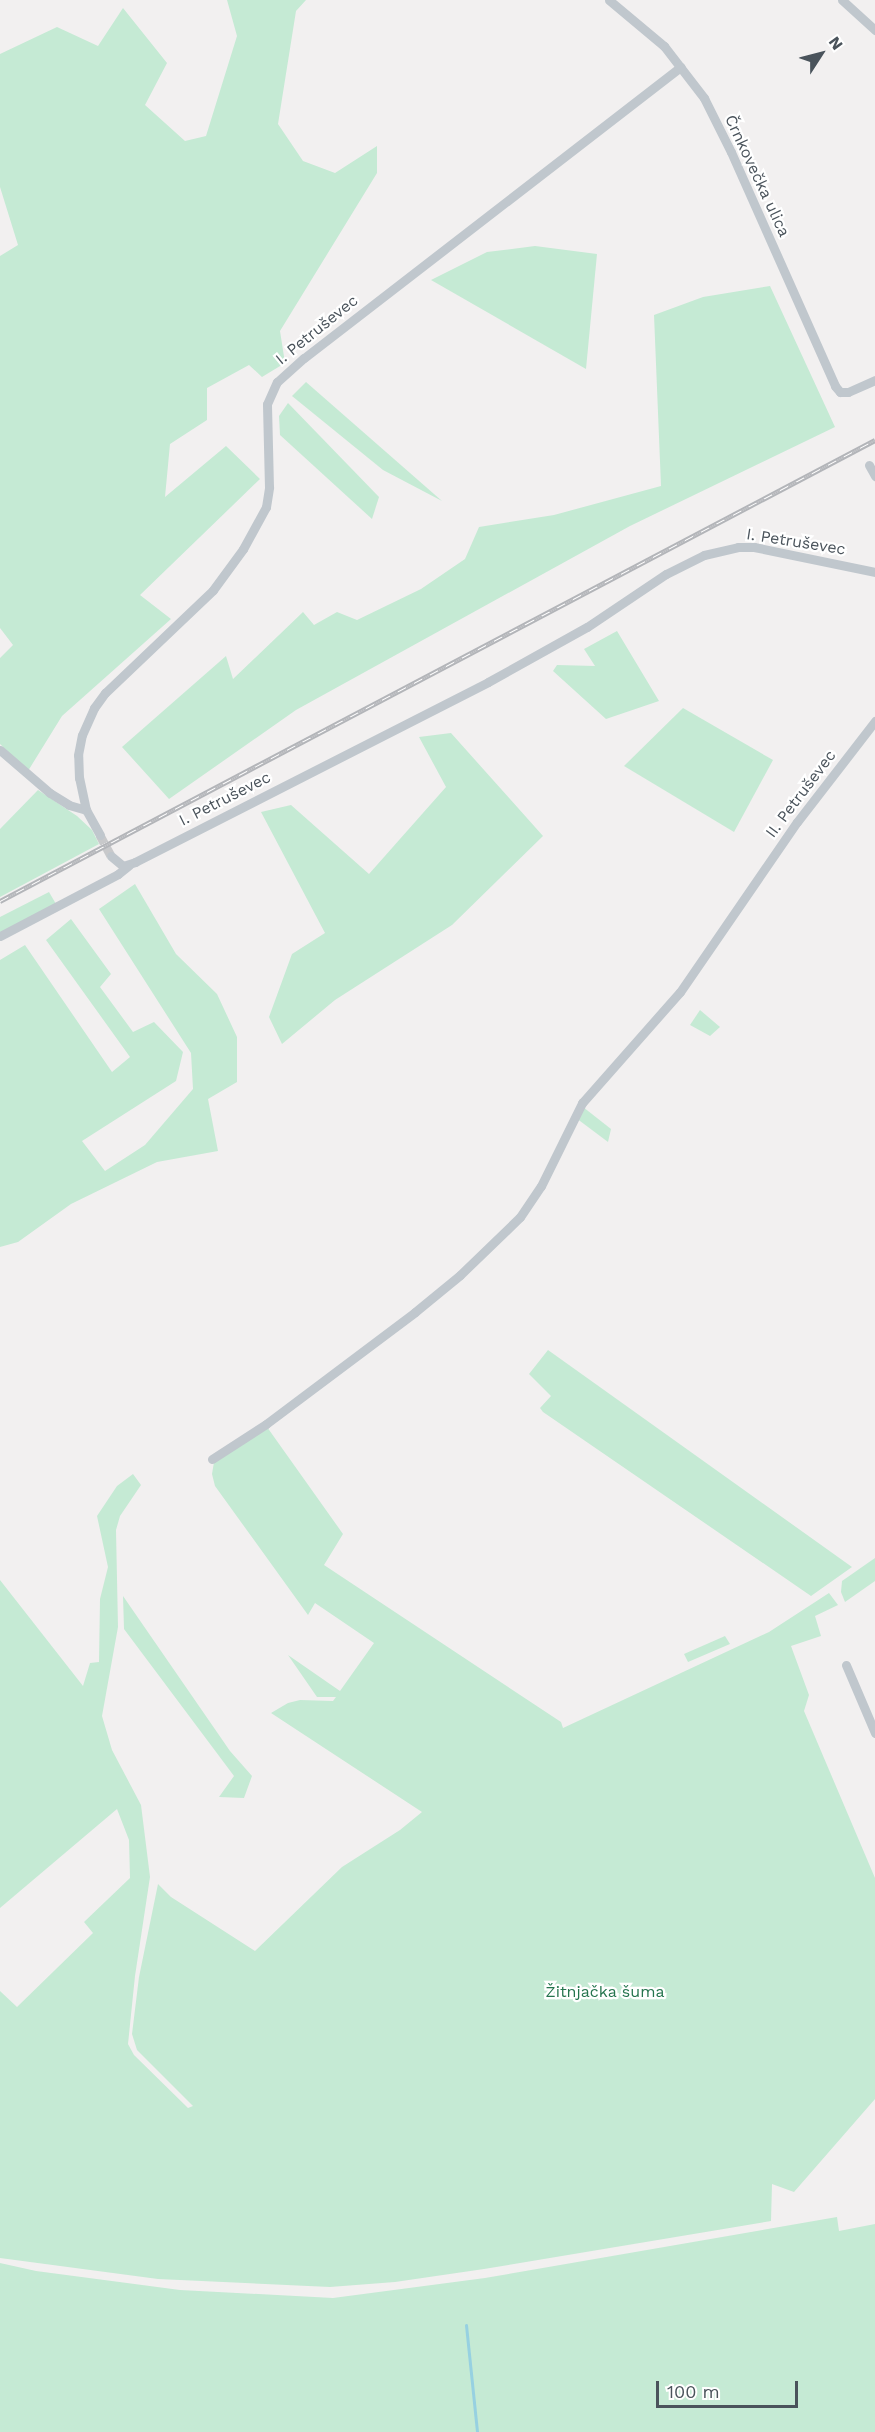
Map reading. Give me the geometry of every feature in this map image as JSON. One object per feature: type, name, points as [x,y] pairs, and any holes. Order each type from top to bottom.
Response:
[{"type":"street","name":"Črnkovečka ulica","points":[[609,0],[664,46],[704,98],[731,152],[828,375],[840,392],[848,392],[875,380]]},
{"type":"street","points":[[843,0],[875,30]]},
{"type":"street","name":"I. Petruševec","points":[[100,835],[86,810],[79,778],[78,755],[82,735],[94,708],[105,693],[213,590],[243,549],[266,507],[270,487],[267,404],[277,382],[304,358],[681,67]]},
{"type":"street","points":[[869,465],[875,476]]},
{"type":"street","name":"I. Petruševec","points":[[0,936],[118,874],[129,865],[488,682],[587,627],[666,574],[704,555],[738,547],[754,547],[875,572]]},
{"type":"street","name":"II. Petruševec","points":[[212,1459],[266,1424],[415,1312],[520,1218],[541,1186],[582,1103],[680,992],[797,822],[875,721]]},
{"type":"street","points":[[0,750],[50,793],[69,805],[86,810]]},
{"type":"street","points":[[111,856],[118,864],[129,865]]},
{"type":"street","points":[[846,1665],[875,1733]]},
{"type":"green space","points":[[227,0],[306,0],[296,11],[278,124],[303,161],[335,173],[377,146],[377,173],[280,331],[285,363],[262,377],[249,365],[207,388],[207,420],[170,444],[165,497],[226,446],[260,479],[140,595],[171,619],[62,716],[28,771],[0,744],[0,658],[13,645],[0,628],[0,256],[18,245],[0,187],[0,54],[57,27],[98,46],[123,8],[167,63],[145,105],[185,141],[206,136],[237,36]]},
{"type":"green space","points":[[535,246],[597,254],[586,369],[431,280],[487,252]]},
{"type":"green space","points":[[770,286],[835,427],[630,526],[296,710],[169,799],[122,747],[226,656],[233,679],[303,612],[314,625],[337,612],[357,620],[421,589],[465,559],[479,527],[554,515],[661,486],[654,315],[703,297]]},
{"type":"green space","points":[[306,382],[442,501],[383,470],[292,396]]},
{"type":"green space","points":[[288,403],[379,497],[372,519],[280,435],[279,416]]},
{"type":"green space","points":[[617,631],[659,701],[606,719],[553,671],[557,665],[595,666],[584,649]]},
{"type":"green space","points":[[683,708],[773,760],[734,832],[624,766]]},
{"type":"green space","points":[[451,733],[543,836],[452,925],[335,1000],[282,1044],[269,1017],[292,954],[325,933],[261,812],[291,805],[369,874],[446,787],[419,737]]},
{"type":"green space","points":[[38,790],[77,816],[92,830],[99,844],[0,897],[0,829]]},
{"type":"green space","points":[[135,884],[176,954],[217,994],[237,1037],[237,1082],[208,1099],[218,1151],[157,1162],[71,1204],[18,1242],[0,1247],[0,960],[25,945],[112,1072],[130,1057],[46,940],[71,919],[111,974],[100,987],[133,1032],[154,1022],[183,1052],[176,1081],[82,1141],[105,1171],[145,1145],[193,1089],[191,1053],[99,909]]},
{"type":"green space","points":[[49,892],[56,904],[0,933],[0,917]]},
{"type":"green space","points":[[700,1010],[720,1027],[710,1036],[690,1025]]},
{"type":"green space","points":[[583,1107],[611,1129],[608,1142],[576,1118]]},
{"type":"green space","points":[[548,1350],[852,1567],[811,1596],[543,1412],[540,1408],[551,1396],[529,1374]]},
{"type":"green space","name":"Žitnjačka šuma","points":[[267,1427],[343,1534],[324,1565],[561,1722],[563,1728],[769,1632],[829,1593],[838,1605],[815,1616],[821,1636],[791,1646],[809,1695],[804,1711],[875,1878],[875,2099],[794,2192],[772,2184],[771,2221],[484,2269],[395,2282],[330,2287],[158,2279],[0,2258],[0,1991],[17,2007],[93,1933],[84,1922],[130,1878],[129,1840],[117,1809],[0,1908],[0,1580],[83,1686],[90,1663],[99,1662],[100,1599],[108,1567],[97,1516],[117,1486],[133,1474],[141,1485],[120,1516],[116,1530],[118,1627],[102,1716],[112,1750],[141,1805],[150,1877],[135,1976],[128,2044],[134,2055],[188,2108],[193,2106],[137,2050],[132,2034],[139,1977],[158,1884],[171,1897],[255,1951],[342,1867],[400,1830],[422,1812],[271,1713],[288,1703],[300,1700],[333,1701],[336,1697],[317,1697],[288,1655],[340,1691],[374,1643],[315,1603],[308,1615],[215,1486],[212,1474],[214,1462]]},
{"type":"green space","points":[[875,1558],[875,1581],[845,1602],[841,1592],[842,1581]]},
{"type":"green space","points":[[123,1596],[230,1751],[252,1776],[244,1798],[219,1797],[234,1776],[124,1629]]},
{"type":"green space","points":[[725,1636],[730,1644],[688,1662],[684,1654]]},
{"type":"green space","points":[[837,2217],[839,2231],[875,2224],[875,2432],[0,2432],[0,2263],[36,2271],[180,2290],[333,2298],[485,2278]]},
{"type":"waterway","points":[[466,2325],[477,2432]]},
{"type":"tunnel","points":[[100,835],[111,856]]},
{"type":"railway","points":[[0,901],[875,440]]}]
